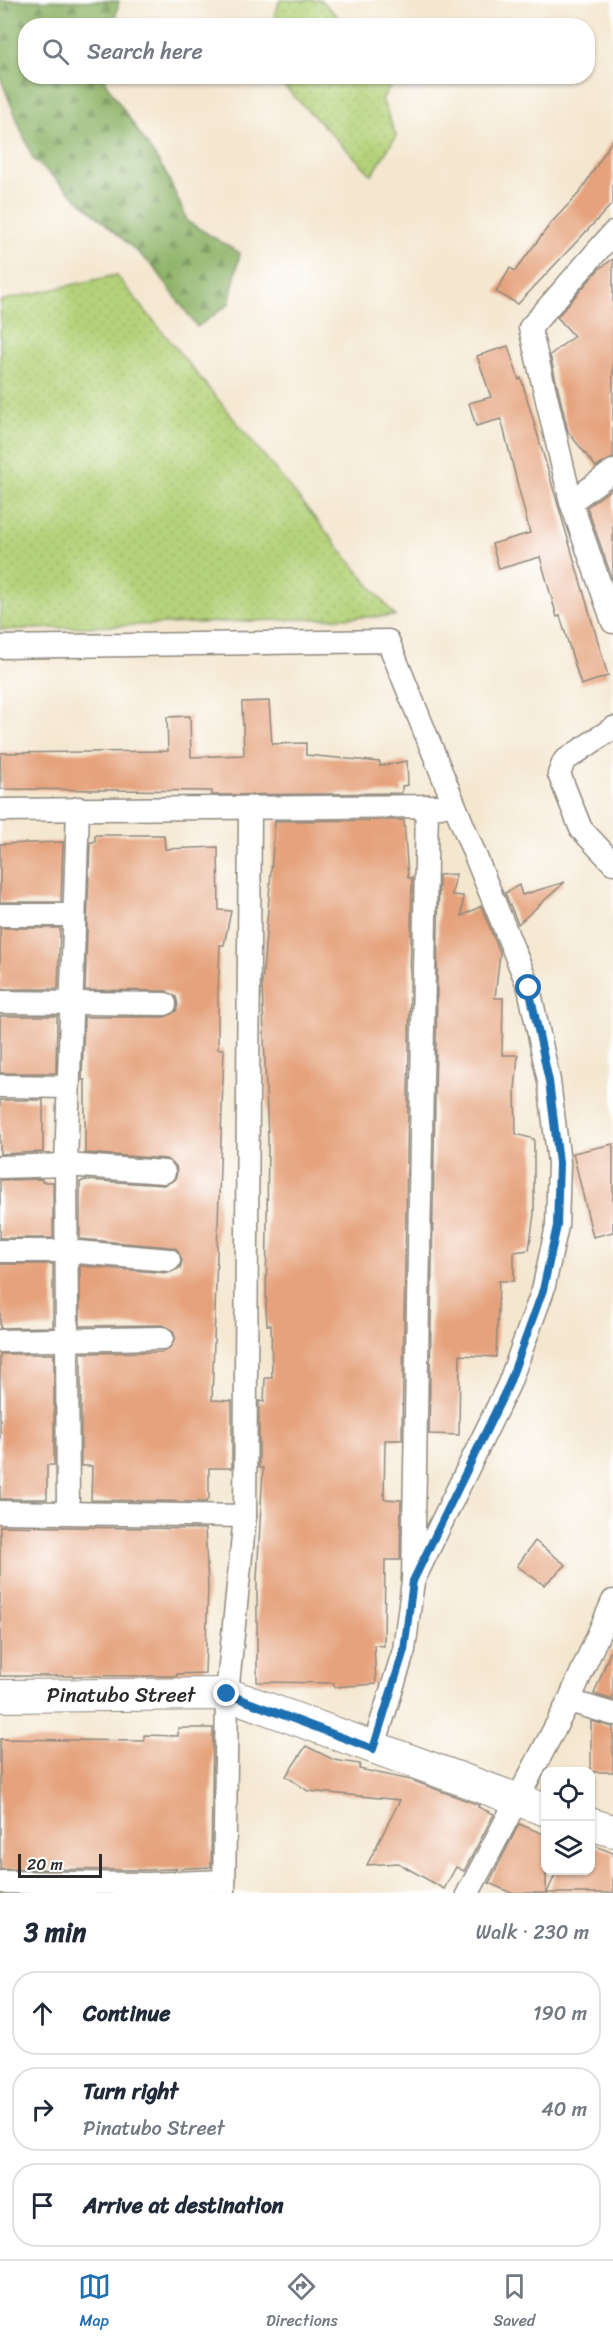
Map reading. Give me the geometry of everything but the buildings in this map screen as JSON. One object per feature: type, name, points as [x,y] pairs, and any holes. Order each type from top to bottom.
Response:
[{"type":"street","points":[[613,233],[530,328],[571,502],[613,622]]},
{"type":"street","points":[[571,502],[613,471]]},
{"type":"street","points":[[0,647],[387,642],[529,988],[549,1081],[557,1151],[557,1226],[543,1290],[509,1384],[413,1581]]},
{"type":"street","points":[[613,728],[564,761],[559,774],[581,829],[613,863]]},
{"type":"street","points":[[373,1749],[404,1650],[413,1581],[427,806]]},
{"type":"street","points":[[0,810],[78,808],[250,810],[455,806]]},
{"type":"street","points":[[68,1512],[66,1165],[78,808]]},
{"type":"street","points":[[0,1882],[60,1887],[224,1887],[227,1694],[244,1516],[250,810]]},
{"type":"street","points":[[0,915],[74,915]]},
{"type":"street","points":[[0,1002],[165,1004]]},
{"type":"street","points":[[0,1086],[68,1087]]},
{"type":"street","points":[[0,1167],[66,1165],[164,1172]]},
{"type":"street","points":[[0,1251],[66,1251],[169,1260]]},
{"type":"street","points":[[0,1341],[162,1338]]},
{"type":"street","points":[[0,1512],[244,1516]]},
{"type":"street","points":[[468,1893],[532,1806],[569,1701],[613,1601]]},
{"type":"street","name":"Pinatubo Street","points":[[0,1696],[227,1694],[532,1806]]},
{"type":"street","points":[[569,1701],[613,1714]]},
{"type":"street","points":[[595,1825],[613,1832]]},
{"type":"green space","points":[[0,0],[119,1],[115,18],[18,18],[18,84],[106,84],[166,173],[188,222],[240,253],[229,304],[197,327],[154,267],[33,159],[0,77]]},
{"type":"green space","points":[[280,0],[321,0],[339,18],[274,18]]},
{"type":"green space","points":[[282,84],[393,84],[382,99],[396,136],[372,175]]},
{"type":"green space","points":[[116,275],[395,616],[0,630],[0,301]]},
{"type":"route","points":[[227,1694],[373,1749],[404,1650],[413,1581],[509,1384],[543,1290],[557,1226],[559,1163],[549,1081],[529,988]]}]
